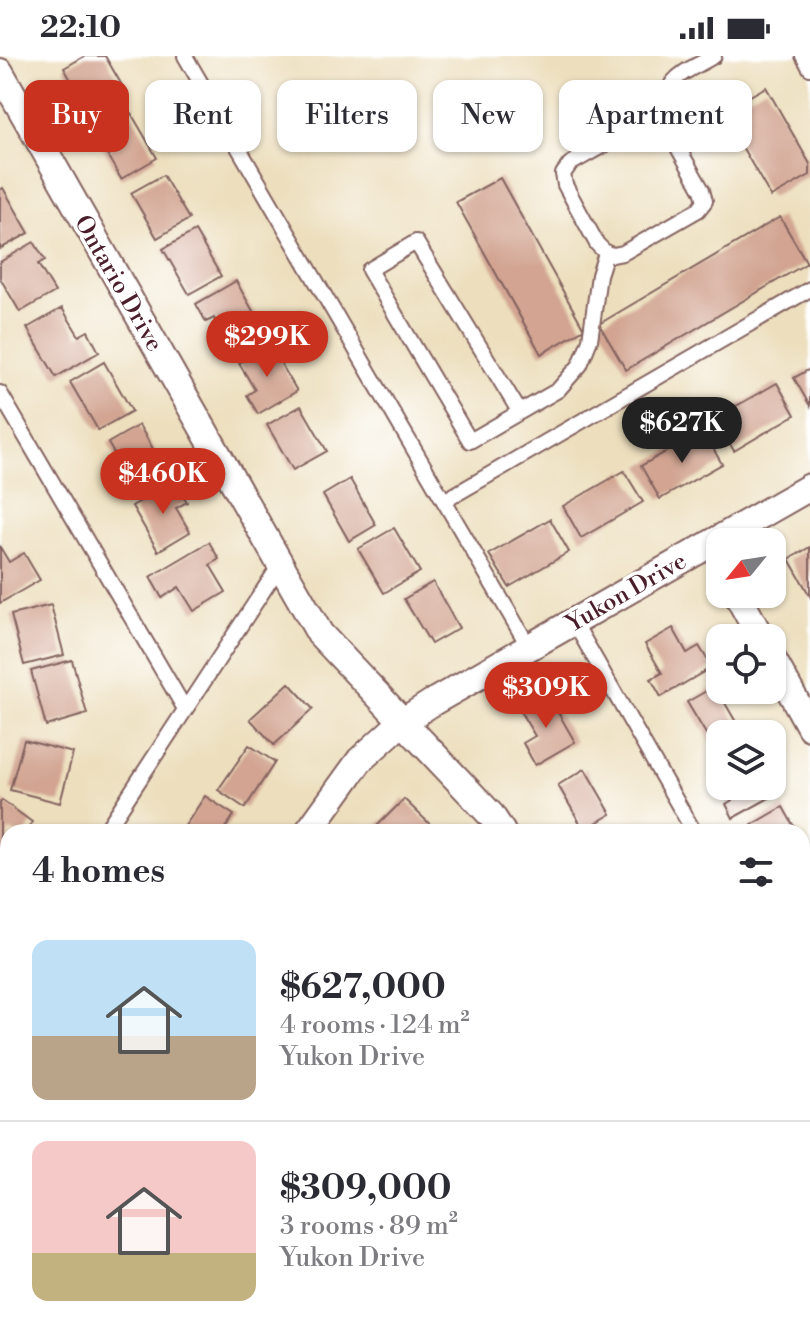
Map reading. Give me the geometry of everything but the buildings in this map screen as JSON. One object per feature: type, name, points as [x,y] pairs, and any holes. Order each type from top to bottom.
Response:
[{"type":"street","name":"Ontario Drive","points":[[0,72],[320,634],[491,815],[496,824]]},
{"type":"street","name":"Yukon Drive","points":[[751,528],[810,487]]},
{"type":"street","name":"Yukon Drive","points":[[314,824],[360,760],[402,722],[574,622],[706,557]]},
{"type":"street","points":[[786,683],[810,727]]},
{"type":"lane","points":[[185,56],[529,647]]},
{"type":"lane","points":[[674,80],[714,56]]},
{"type":"lane","points":[[803,56],[810,68]]},
{"type":"lane","points":[[591,152],[570,164],[563,174],[565,185],[597,244],[613,255],[623,253],[698,210],[705,201],[680,152]]},
{"type":"lane","points":[[519,411],[416,242],[369,270],[470,441],[558,390],[580,365],[590,340],[599,275],[606,253]]},
{"type":"lane","points":[[444,501],[810,289]]},
{"type":"lane","points":[[0,393],[185,709]]},
{"type":"lane","points":[[110,824],[280,565]]},
{"type":"lane","points":[[574,622],[689,824]]}]
